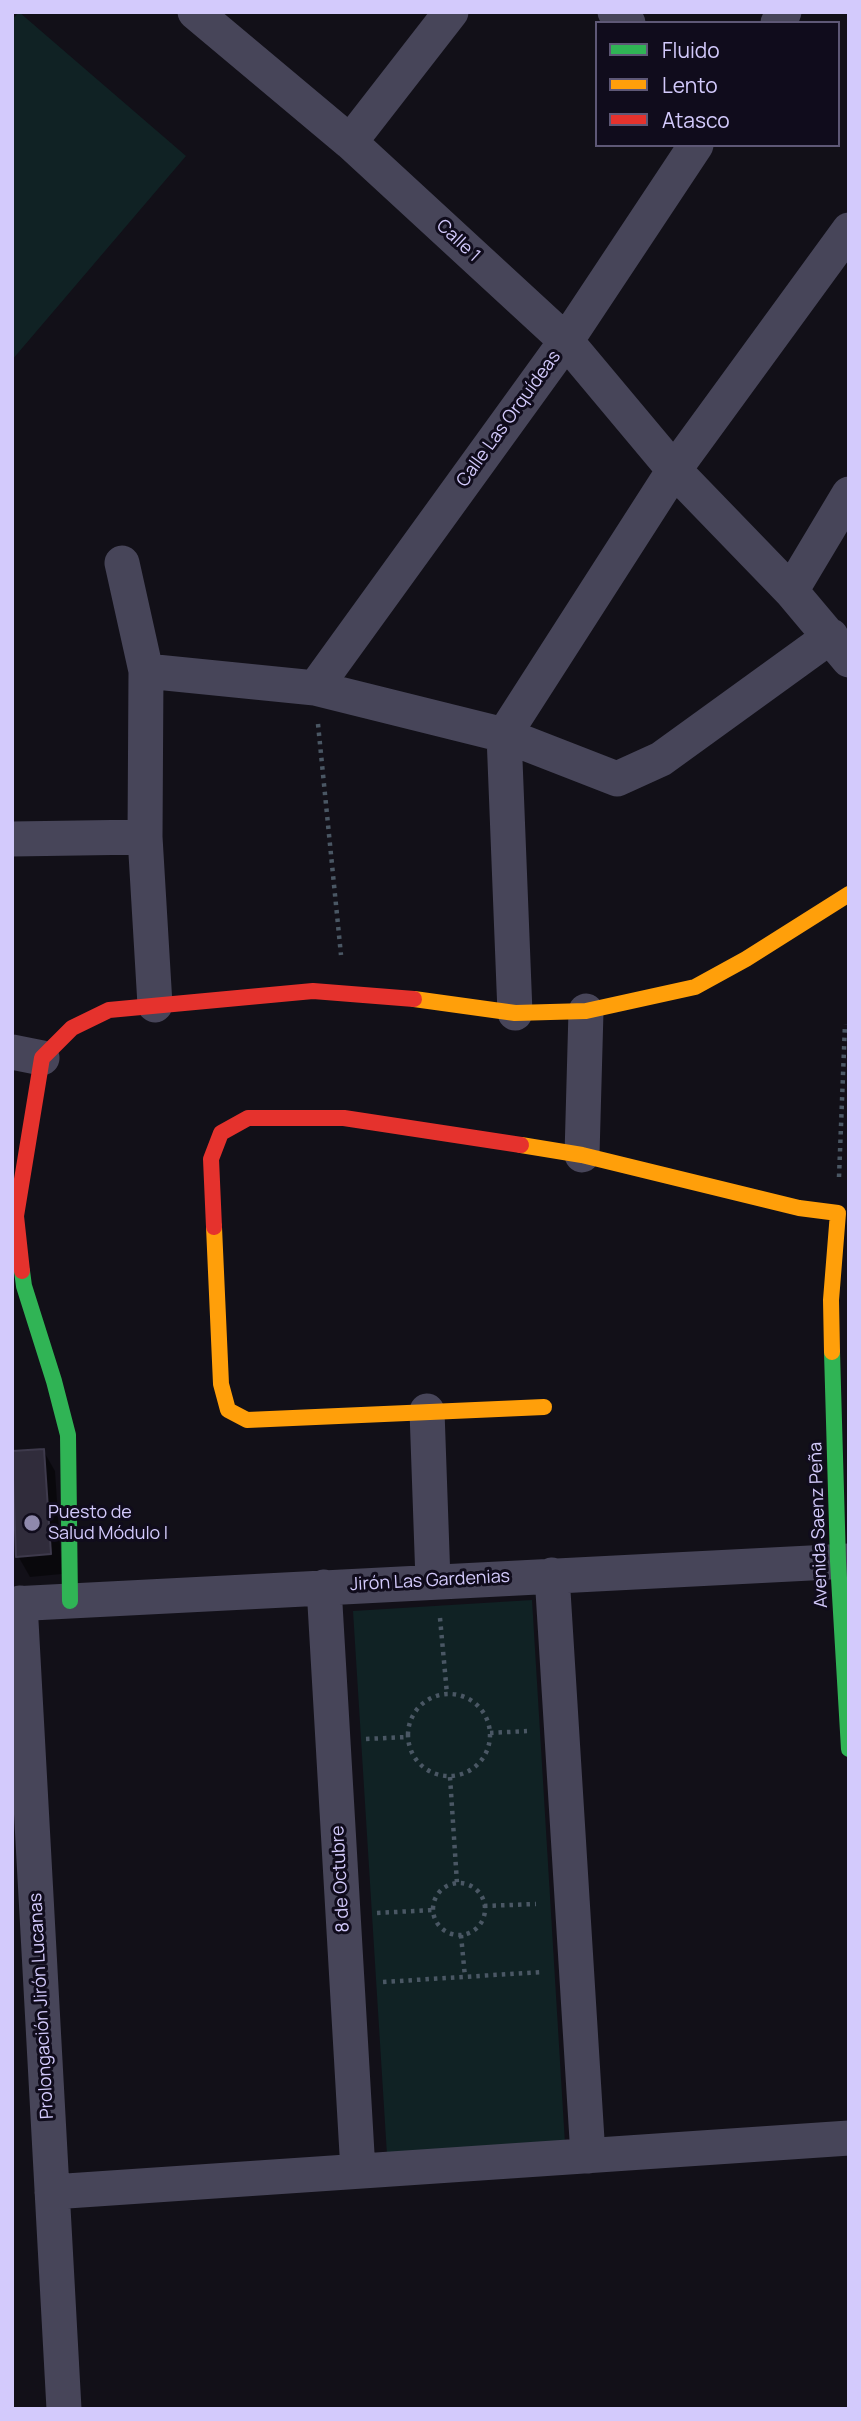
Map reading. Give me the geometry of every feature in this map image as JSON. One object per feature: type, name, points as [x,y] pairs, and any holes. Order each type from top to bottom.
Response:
[{"type":"street","name":"Calle 1","points":[[195,12],[349,142],[566,341],[674,470],[791,591],[843,650]]},
{"type":"street","points":[[349,142],[451,12]]},
{"type":"street","name":"Calle Las Orquídeas","points":[[315,688],[566,341],[695,147]]},
{"type":"street","points":[[515,1013],[503,735],[674,470],[849,230]]},
{"type":"street","points":[[791,591],[849,494]]},
{"type":"street","points":[[122,563],[146,671],[145,837],[155,1005]]},
{"type":"street","points":[[146,671],[315,688],[503,735],[618,779],[661,759],[843,650]]},
{"type":"street","points":[[12,839],[145,837]]},
{"type":"street","points":[[70,1601],[68,1435],[24,1286],[16,1216],[27,1055],[108,1010],[313,991],[345,992],[515,1013],[586,1011],[695,987],[746,959],[849,894]]},
{"type":"street","points":[[582,1155],[586,1011]]},
{"type":"street","points":[[544,1406],[247,1420],[228,1410],[221,1384],[211,1159],[221,1133],[248,1118],[344,1118],[582,1155],[799,1208],[838,1213]]},
{"type":"street","name":"Avenida Saenz Peña","points":[[838,1213],[843,1561],[849,1749]]},
{"type":"street","points":[[427,1411],[436,1596]]},
{"type":"street","name":"Jirón Las Gardenias","points":[[16,1604],[324,1587],[436,1596],[552,1575],[843,1561]]},
{"type":"street","points":[[552,1575],[588,2156]]},
{"type":"street","name":"8 de Octubre","points":[[324,1587],[358,2171]]},
{"type":"street","name":"Prolongación Jirón Lucanas","points":[[16,1604],[24,1886],[52,2192],[64,2409]]},
{"type":"street","points":[[52,2192],[849,2138]]},
{"type":"path","points":[[315,688],[345,992]]},
{"type":"path","points":[[838,1213],[845,1024]]},
{"type":"path","points":[[436,1596],[447,1694]]},
{"type":"path","points":[[447,1694],[467,1698],[479,1707],[487,1719],[489,1733],[488,1746],[475,1768],[450,1777],[426,1770],[416,1761],[407,1737],[415,1710],[426,1701],[447,1694]]},
{"type":"path","points":[[364,1726],[365,1739],[407,1737]]},
{"type":"path","points":[[489,1733],[535,1731]]},
{"type":"path","points":[[450,1777],[457,1883]]},
{"type":"path","points":[[457,1883],[477,1890],[484,1906],[482,1922],[476,1929],[461,1935],[444,1931],[434,1918],[432,1910],[438,1893],[444,1887],[457,1883]]},
{"type":"path","points":[[484,1906],[546,1904]]},
{"type":"path","points":[[377,1926],[376,1913],[432,1910]]},
{"type":"path","points":[[461,1935],[464,1977]]},
{"type":"path","points":[[382,1996],[381,1982],[550,1971]]},
{"type":"shaded area","points":[[19,12],[186,156],[12,360],[12,20]]},
{"type":"shaded area","points":[[532,1600],[565,2144],[387,2155],[353,1611]]},
{"type":"building","name":"Puesto de Salud Módulo I","points":[[44,1449],[51,1554],[16,1557],[12,1451]]},
{"type":"traffic: fast","points":[[22,1271],[24,1286],[68,1435],[70,1601]]},
{"type":"traffic: fast","points":[[832,1352],[838,1561],[849,1749]]},
{"type":"traffic: slow","points":[[414,999],[515,1013],[586,1011],[695,987],[746,959],[849,894]]},
{"type":"traffic: slow","points":[[521,1145],[582,1155],[799,1208],[838,1213],[831,1300],[832,1352]]},
{"type":"traffic: slow","points":[[214,1227],[221,1384],[228,1410],[247,1420],[544,1407]]},
{"type":"traffic: jam","points":[[22,1271],[16,1216],[42,1058],[72,1028],[109,1010],[313,991],[414,999]]},
{"type":"traffic: jam","points":[[214,1227],[211,1159],[221,1133],[248,1118],[344,1118],[521,1145]]},
{"type":"place","name":"Puesto de Salud Módulo I","points":[[32,1523]]}]
